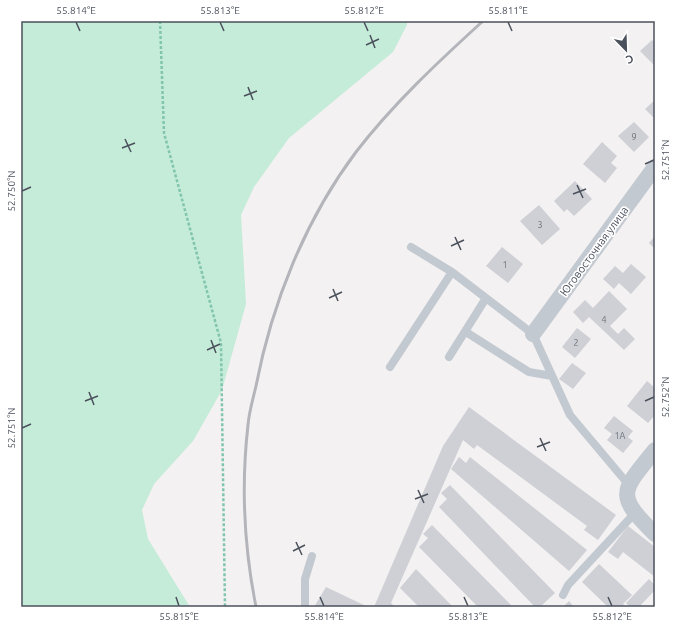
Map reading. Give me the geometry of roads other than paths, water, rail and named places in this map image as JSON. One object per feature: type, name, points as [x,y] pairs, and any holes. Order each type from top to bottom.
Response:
[{"type":"street","name":"Юговосточная улица","points":[[533,334],[655,167]]},
{"type":"street","points":[[655,450],[627,489],[634,514],[655,534]]},
{"type":"lane","points":[[412,247],[452,272],[533,334],[570,415],[627,489]]},
{"type":"lane","points":[[390,367],[452,272]]},
{"type":"lane","points":[[449,357],[486,298]]},
{"type":"lane","points":[[466,332],[529,372],[552,376]]},
{"type":"lane","points":[[563,595],[568,585],[634,514]]},
{"type":"lane","points":[[304,607],[305,579],[312,556]]},
{"type":"railway","points":[[256,607],[246,539],[244,494],[246,448],[249,415],[271,324],[281,293],[306,234],[338,178],[356,152],[401,100],[483,21]]}]
